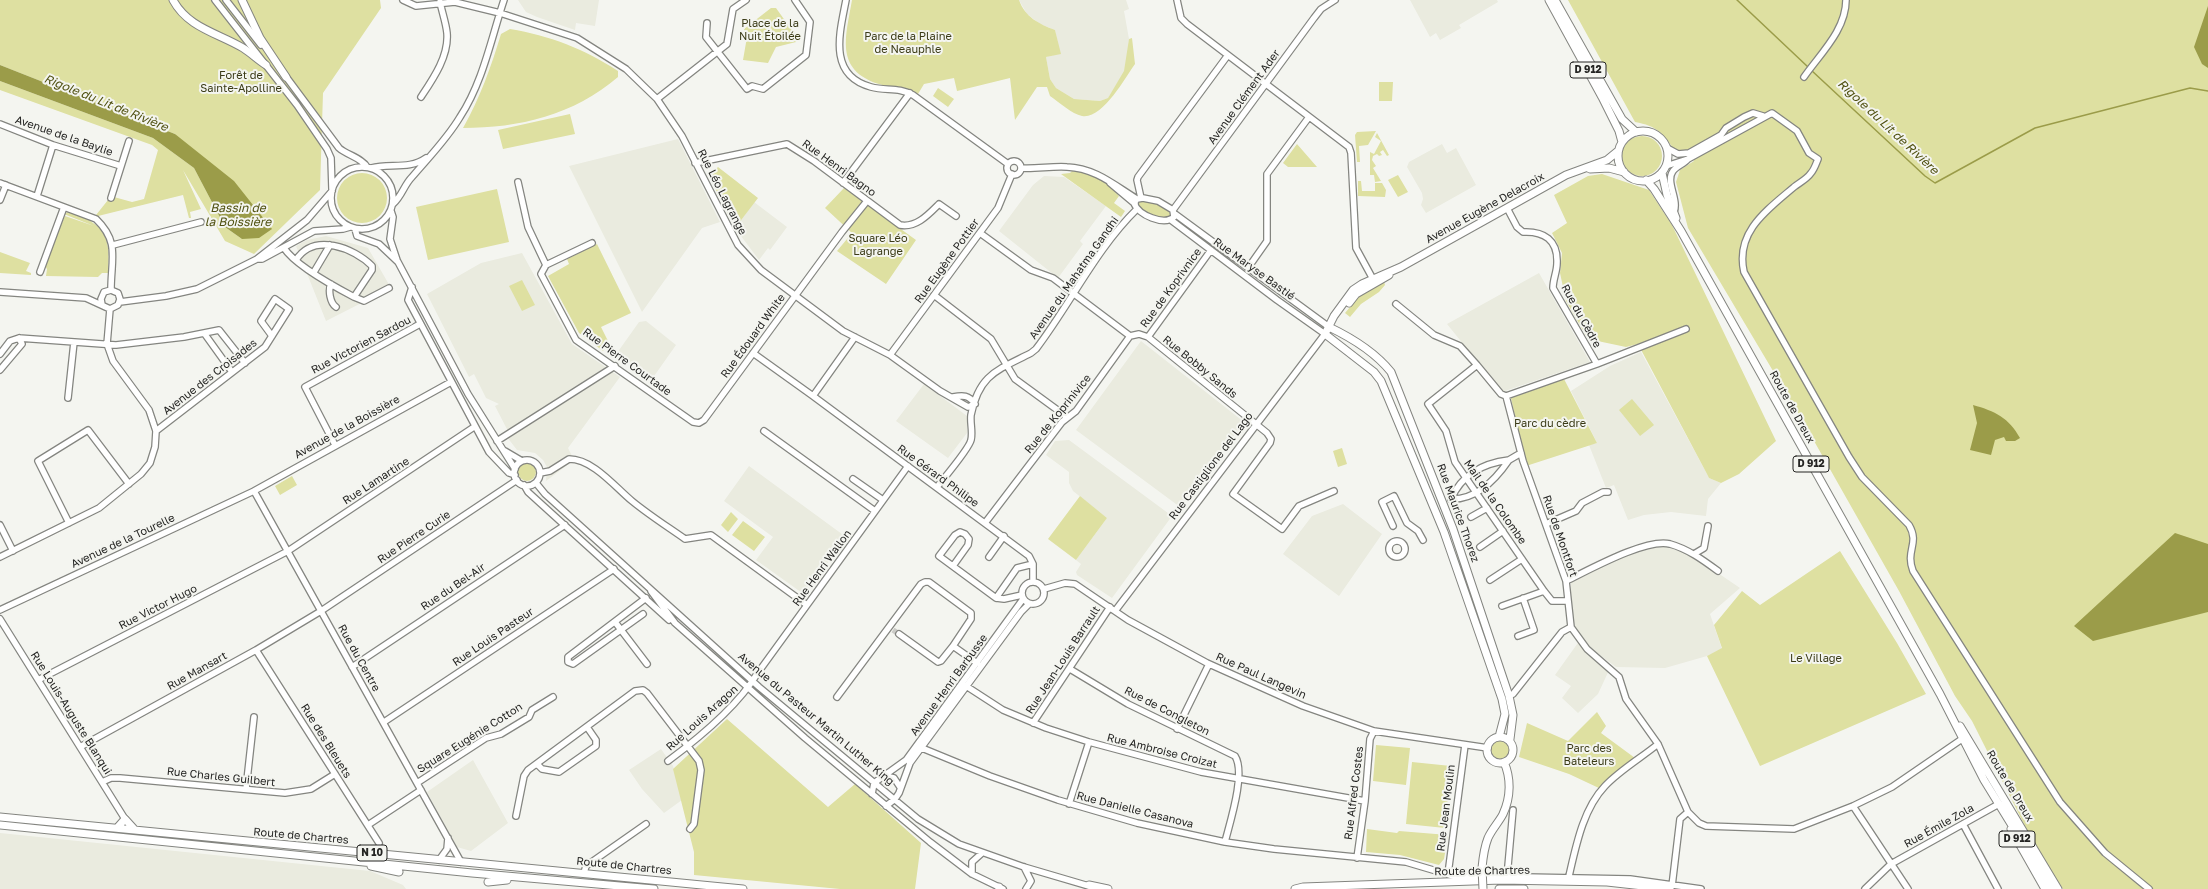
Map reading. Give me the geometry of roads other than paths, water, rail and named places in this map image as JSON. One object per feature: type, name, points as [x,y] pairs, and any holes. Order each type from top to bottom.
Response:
[{"type":"main road","points":[[173,0],[178,9],[190,21],[244,49],[266,65]]},
{"type":"main road","points":[[242,0],[260,38],[286,77]]},
{"type":"main road","name":"D 912","points":[[1549,0],[1602,97],[1619,131],[1622,142]]},
{"type":"main road","name":"D 912","points":[[1555,0],[1622,118],[1636,132]]},
{"type":"main road","points":[[1636,132],[1650,132],[1656,135],[1667,148],[1666,166],[1662,172],[1646,180],[1638,180],[1624,172],[1618,160],[1618,151],[1622,142],[1636,132]]},
{"type":"main road","name":"Avenue Eugène Delacroix","points":[[1329,328],[1334,316],[1352,290],[1401,267],[1566,175],[1607,160],[1618,151]]},
{"type":"main road","name":"Avenue Eugène Delacroix","points":[[1580,170],[1609,168],[1624,172]]},
{"type":"main road","name":"Route de Dreux","points":[[1662,172],[1667,195],[1681,231]]},
{"type":"main road","name":"Route de Dreux","points":[[1646,180],[1654,189],[1681,231],[1942,698],[2034,846],[2057,889]]},
{"type":"main road","name":"Rue Maurice Thorez","points":[[1329,328],[1349,337],[1382,360],[1391,372],[1443,502],[1509,696],[1513,715],[1510,740]]},
{"type":"main road","name":"Rue Maurice Thorez","points":[[1329,328],[1382,381],[1444,532],[1502,699],[1505,714],[1498,737]]},
{"type":"main road","name":"Route de Dreux","points":[[1942,698],[1962,739],[1990,788],[2057,889]]},
{"type":"main road","points":[[1498,737],[1510,740],[1513,753],[1511,757],[1504,762],[1492,760],[1488,754],[1488,748],[1491,742],[1498,737]]},
{"type":"main road","points":[[1483,889],[1482,868],[1484,850],[1489,836],[1504,813],[1510,786],[1509,774],[1504,762]]},
{"type":"main road","name":"Route de Dreux","points":[[1990,788],[1997,805],[2045,889]]},
{"type":"main road","name":"Route de Chartres","points":[[0,817],[743,889]]},
{"type":"main road","points":[[117,828],[125,819],[135,830]]},
{"type":"main road","name":"Route de Chartres","points":[[0,825],[654,889]]},
{"type":"main road","points":[[360,861],[370,866],[399,872]]},
{"type":"main road","points":[[488,882],[502,880],[522,881],[531,878]]},
{"type":"main road","name":"Route de Chartres","points":[[1295,889],[1303,887],[1501,880],[1607,882],[1671,887]]},
{"type":"main road","points":[[1089,885],[1108,889]]},
{"type":"main road","name":"Route de Chartres","points":[[1500,889],[1524,889]]},
{"type":"street","points":[[215,0],[297,105],[329,153],[332,190],[331,202],[334,212],[340,221],[352,228]]},
{"type":"street","points":[[0,200],[3,184],[96,219],[105,227],[113,245],[111,290],[119,299],[138,300],[177,294],[196,289],[257,259],[284,248],[314,231],[352,228],[364,230],[380,224],[391,211],[393,204],[393,192],[389,182],[381,174],[369,168],[365,162],[346,154],[339,148],[226,0]]},
{"type":"street","name":"Rue Léo Lagrange","points":[[403,0],[416,6],[440,2],[455,2],[500,13],[577,38],[626,69],[657,99],[682,136],[738,245],[761,270],[794,296],[854,337],[890,355],[940,391],[953,397],[959,404],[968,407],[975,404],[971,398],[962,395],[953,397]]},
{"type":"street","points":[[393,204],[400,197],[410,178],[435,152],[461,116],[473,94],[504,0]]},
{"type":"street","points":[[657,99],[727,44],[733,10],[746,0]]},
{"type":"street","points":[[707,23],[706,37],[717,53],[747,89],[752,86],[763,89],[806,55],[810,22],[795,0]]},
{"type":"street","points":[[846,0],[838,42],[842,64],[849,73],[859,82],[871,87],[898,88],[910,93],[1008,164]]},
{"type":"street","points":[[1177,0],[1184,21],[1265,85],[1348,147],[1351,153],[1356,248],[1373,281]]},
{"type":"street","name":"Avenue Clément Ader","points":[[1173,215],[1314,18],[1321,9],[1335,0]]},
{"type":"street","points":[[1804,77],[1836,34],[1844,16],[1846,0]]},
{"type":"street","points":[[421,97],[437,72],[445,48],[447,34],[440,2]]},
{"type":"street","points":[[1138,202],[1138,177],[1228,55]]},
{"type":"street","points":[[843,183],[910,93]]},
{"type":"street","points":[[1667,148],[1678,154],[1689,153],[1721,135],[1726,128],[1744,117],[1753,113],[1763,116]]},
{"type":"street","points":[[1674,212],[1676,206],[1671,175],[1674,170],[1688,159],[1763,116],[1772,113],[1797,131],[1809,153],[1818,159],[1811,173],[1763,212],[1745,240],[1742,249],[1744,272],[1848,457],[1862,477],[1909,525],[1913,532],[1914,542],[1909,561],[1913,571],[2064,807],[2105,852],[2149,889]]},
{"type":"street","points":[[1248,268],[1267,241],[1267,174],[1309,117]]},
{"type":"street","name":"Avenue de la Baylie","points":[[0,124],[53,145],[121,166]]},
{"type":"street","points":[[111,198],[129,141]]},
{"type":"street","name":"Rue Henri Bagno","points":[[695,163],[787,144],[794,147],[900,225],[907,226],[927,215],[939,204],[956,216]]},
{"type":"street","points":[[37,196],[53,145]]},
{"type":"street","points":[[257,259],[307,220],[332,190],[337,179],[346,172],[356,168],[404,166],[422,161],[435,152]]},
{"type":"street","points":[[1666,166],[1688,159]]},
{"type":"street","points":[[1008,164],[1016,161],[1021,168]]},
{"type":"street","points":[[1008,164],[1008,170],[1012,174],[1017,174],[1021,168]]},
{"type":"street","points":[[1021,168],[1068,167],[1088,171],[1105,178],[1138,202],[1153,218],[1173,215]]},
{"type":"street","name":"Rue Eugène Pottier","points":[[890,355],[1002,201],[1012,174]]},
{"type":"street","points":[[518,182],[528,227],[546,265],[592,243]]},
{"type":"street","name":"Rue Édouard White","points":[[727,387],[867,201]]},
{"type":"street","points":[[1138,202],[1158,201],[1173,215]]},
{"type":"street","name":"Avenue du Mahatma Gandhi","points":[[937,487],[970,442],[971,416],[978,392],[985,381],[995,371],[1033,351],[1074,294],[1102,251],[1138,202]]},
{"type":"street","points":[[40,272],[64,207]]},
{"type":"street","name":"Rue du Cèdre","points":[[1506,208],[1517,227],[1523,232],[1536,231],[1548,238],[1557,255],[1553,288],[1597,364],[1506,396]]},
{"type":"street","name":"Avenue du Pasteur Martin Luther King","points":[[391,211],[393,217],[390,239],[398,262],[468,394],[504,450],[516,475],[528,492],[748,688],[886,806],[972,874],[1000,888]]},
{"type":"street","name":"Rue Maryse Bastié","points":[[1173,215],[1211,250],[1329,328]]},
{"type":"street","name":"Rue Maryse Bastié","points":[[1173,215],[1329,328]]},
{"type":"street","points":[[113,245],[201,222]]},
{"type":"street","name":"Avenue du Pasteur Martin Luther King","points":[[352,228],[357,236],[379,244],[398,262]]},
{"type":"street","points":[[980,233],[1032,270],[1053,278],[1130,336]]},
{"type":"street","points":[[296,260],[306,250],[322,244],[350,251],[372,266],[372,270],[354,296]]},
{"type":"street","points":[[314,272],[330,245]]},
{"type":"street","points":[[284,248],[296,260],[331,284],[364,301],[389,288]]},
{"type":"street","name":"Rue de Koprivnice","points":[[1148,338],[1211,250]]},
{"type":"street","name":"Rue Pierre Courtade","points":[[546,265],[542,277],[576,340],[693,422],[699,423],[704,420],[727,387]]},
{"type":"street","points":[[331,284],[329,290],[333,305],[336,307]]},
{"type":"street","name":"Avenue du Pasteur Martin Luther King","points":[[412,287],[408,300],[474,427],[498,462],[509,473],[516,475]]},
{"type":"street","points":[[86,298],[111,290]]},
{"type":"street","points":[[0,292],[86,298],[102,304],[110,309]]},
{"type":"street","points":[[102,294],[100,299],[102,304]]},
{"type":"street","points":[[934,295],[991,339],[1008,364],[1015,379],[1067,417]]},
{"type":"street","points":[[110,309],[116,307],[119,299]]},
{"type":"street","name":"Avenue des Croisades","points":[[156,431],[265,347],[272,336],[289,309],[275,299],[261,320],[272,336]]},
{"type":"street","points":[[1396,304],[1434,334],[1460,346],[1501,394],[1506,396]]},
{"type":"street","points":[[0,557],[99,508],[142,474],[150,463],[155,446],[156,431],[149,410],[113,361],[107,344],[110,309]]},
{"type":"street","name":"Rue Victorien Sardou","points":[[334,445],[305,386],[420,324]]},
{"type":"street","name":"Rue Castiglione del Lago","points":[[1112,609],[1329,328]]},
{"type":"street","points":[[1597,364],[1686,328]]},
{"type":"street","points":[[0,354],[10,341],[19,338],[107,344],[176,338],[220,330],[245,363]]},
{"type":"street","points":[[204,333],[232,372]]},
{"type":"street","name":"Rue Bobby Sands","points":[[1130,336],[1139,334],[1148,338],[1268,433],[1271,439],[1270,443],[1233,494],[1282,529],[1299,506],[1334,491]]},
{"type":"street","name":"Rue de Koprinivice","points":[[985,523],[1067,417],[1076,411],[1130,336]]},
{"type":"street","points":[[813,396],[854,337]]},
{"type":"street","points":[[0,370],[22,344],[19,338]]},
{"type":"street","points":[[68,398],[74,342]]},
{"type":"street","name":"Rue Gérard Philipe","points":[[753,353],[1004,536],[1029,556],[1033,564]]},
{"type":"street","name":"Mail de la Colombe","points":[[1477,365],[1428,404],[1446,431],[1455,462],[1544,591],[1552,601],[1568,601]]},
{"type":"street","points":[[497,441],[615,366]]},
{"type":"street","name":"Avenue de la Boissière","points":[[254,491],[334,445],[451,382]]},
{"type":"street","name":"Rue de Montfort","points":[[1506,396],[1521,453],[1566,581],[1571,627],[1587,649],[1619,677],[1626,699],[1658,744],[1688,812]]},
{"type":"street","name":"Rue Lamartine","points":[[288,552],[474,427]]},
{"type":"street","points":[[69,523],[38,461],[88,430],[129,484]]},
{"type":"street","points":[[764,431],[876,511]]},
{"type":"street","name":"Avenue du Pasteur Martin Luther King","points":[[504,450],[522,461],[530,460],[536,463],[540,473]]},
{"type":"street","points":[[1451,499],[1459,485],[1466,477],[1486,464],[1509,460],[1521,453]]},
{"type":"street","points":[[524,485],[536,483],[540,473],[550,471],[569,459],[582,461],[613,482],[631,501],[685,539],[711,535],[807,606]]},
{"type":"street","points":[[1443,502],[1451,499],[1464,498],[1477,492],[1492,481],[1509,460]]},
{"type":"street","points":[[516,475],[522,461]]},
{"type":"street","name":"Rue Henri Wallon","points":[[748,688],[908,466]]},
{"type":"street","name":"Rue Pierre Curie","points":[[322,611],[516,475]]},
{"type":"street","points":[[853,479],[884,500]]},
{"type":"street","name":"Avenue du Pasteur Martin Luther King","points":[[536,483],[545,494],[752,681],[918,818],[945,837],[982,853],[1098,889]]},
{"type":"street","name":"Rue du Centre","points":[[254,491],[461,862]]},
{"type":"street","name":"Avenue de la Tourelle","points":[[0,610],[254,491]]},
{"type":"street","points":[[1546,524],[1576,512],[1582,503],[1603,492],[1608,492]]},
{"type":"street","points":[[1393,526],[1382,502],[1394,496],[1407,523],[1418,531],[1423,540]]},
{"type":"street","points":[[1471,517],[1487,508]]},
{"type":"street","points":[[0,525],[13,551]]},
{"type":"street","name":"Rue du Bel-Air","points":[[352,667],[565,525]]},
{"type":"street","points":[[1694,554],[1704,548],[1708,526]]},
{"type":"street","points":[[1480,547],[1503,531]]},
{"type":"street","points":[[953,566],[968,544],[969,539],[965,534],[960,532],[955,535],[939,556],[996,598],[1004,599],[1022,597],[1030,604],[1039,603],[1043,599],[1044,589],[1038,582],[1033,581],[1024,585],[1022,597]]},
{"type":"street","points":[[989,557],[1004,536]]},
{"type":"street","points":[[1566,581],[1636,548],[1655,544],[1670,544],[1694,554],[1718,571]]},
{"type":"street","name":"Rue Victor Hugo","points":[[38,680],[288,552]]},
{"type":"street","points":[[1490,580],[1522,559]]},
{"type":"street","points":[[996,598],[1017,568],[1033,564],[1033,581]]},
{"type":"street","name":"Rue Louis Pasteur","points":[[384,722],[614,569]]},
{"type":"street","points":[[837,697],[891,629],[921,584],[929,582],[971,613],[972,616],[953,646],[941,661],[938,662],[899,634]]},
{"type":"street","name":"Rue Paul Langevin","points":[[1044,589],[1070,583],[1112,609],[1209,664],[1303,706],[1374,731],[1488,748]]},
{"type":"street","name":"Avenue du Pasteur Martin Luther King","points":[[647,586],[675,623]]},
{"type":"street","points":[[1001,590],[1004,599]]},
{"type":"street","points":[[1502,606],[1544,591]]},
{"type":"street","name":"Avenue Henri Barbusse","points":[[886,806],[895,799],[910,763],[919,747],[1022,597]]},
{"type":"street","points":[[643,614],[573,664],[568,662],[568,657],[646,598]]},
{"type":"street","points":[[1518,636],[1534,630],[1523,598]]},
{"type":"street","name":"Avenue Henri Barbusse","points":[[874,782],[896,769],[919,747],[1021,612],[1030,604]]},
{"type":"street","name":"Rue Jean-Louis Barrault","points":[[1033,723],[1112,609]]},
{"type":"street","name":"Rue Mansart","points":[[80,746],[256,650],[322,611]]},
{"type":"street","name":"Rue Louis-Auguste Blanqui","points":[[0,619],[125,819]]},
{"type":"street","points":[[615,622],[647,664]]},
{"type":"street","points":[[1509,696],[1514,694],[1562,632],[1571,627]]},
{"type":"street","points":[[953,646],[977,663]]},
{"type":"street","name":"Rue des Bleuets","points":[[256,650],[379,843]]},
{"type":"street","points":[[1177,729],[1209,664]]},
{"type":"street","name":"Rue de Congleton","points":[[1070,669],[1128,704],[1235,756],[1239,762],[1237,780],[1225,842]]},
{"type":"street","name":"Rue Ambroise Croizat","points":[[966,686],[1003,710],[1033,723],[1089,742],[1161,762],[1237,780],[1365,801]]},
{"type":"street","name":"Rue Louis Aragon","points":[[668,761],[687,747],[748,688]]},
{"type":"street","points":[[516,816],[524,776],[537,764],[635,691],[643,690],[699,761],[701,770],[694,824],[690,829]]},
{"type":"street","name":"Square Eugénie Cotton","points":[[417,783],[486,738],[501,734],[529,716],[532,710],[553,697]]},
{"type":"street","points":[[246,789],[254,717]]},
{"type":"street","points":[[537,764],[542,770],[559,772],[596,746],[596,740],[586,727]]},
{"type":"street","name":"Rue Alfred Costes","points":[[1357,858],[1365,801],[1370,739],[1374,731]]},
{"type":"street","points":[[1671,887],[1680,819],[1688,812],[1699,823],[1706,826],[1794,829],[1853,806],[1892,787],[1962,739]]},
{"type":"street","points":[[1069,804],[1089,742]]},
{"type":"street","points":[[1569,876],[1577,843],[1593,804],[1605,786],[1658,744]]},
{"type":"street","name":"Rue Jean Moulin","points":[[1448,874],[1465,745]]},
{"type":"street","name":"Rue Danielle Casanova","points":[[919,747],[990,776],[1069,804],[1137,823],[1225,842],[1357,858],[1406,862],[1460,878],[1473,876],[1569,876],[1630,879],[1671,887],[1701,889]]},
{"type":"street","name":"Rue Charles Guilbert","points":[[102,782],[111,778],[120,778],[284,793],[300,792],[312,789],[335,774]]},
{"type":"street","points":[[883,776],[889,775],[894,778],[900,788]]},
{"type":"street","points":[[872,794],[874,782]]},
{"type":"street","points":[[368,825],[421,790]]},
{"type":"street","name":"Rue Émile Zola","points":[[1865,889],[1891,864],[1997,805]]},
{"type":"street","points":[[1853,806],[1908,889]]},
{"type":"street","points":[[1507,877],[1513,810]]},
{"type":"street","points":[[584,873],[586,866],[646,824]]},
{"type":"street","points":[[1963,824],[1998,889]]},
{"type":"street","points":[[439,860],[447,849],[447,836]]},
{"type":"street","points":[[972,874],[972,862],[982,853]]},
{"type":"street","points":[[1024,867],[1031,881],[1026,889]]},
{"type":"water","points":[[2208,6],[2208,68],[2202,64],[2194,47]]},
{"type":"water","name":"Bassin de la Boissière","points":[[0,65],[175,134],[234,181],[272,229],[259,238],[242,239],[225,227],[194,168],[153,138],[0,81]]},
{"type":"water","points":[[1973,405],[2001,416],[2011,425],[2020,438],[2015,441],[2006,441],[2004,437],[1995,440],[1991,455],[1970,450],[1977,423]]},
{"type":"water","points":[[2175,533],[2208,544],[2208,612],[2093,641],[2074,626]]},
{"type":"waterway","name":"Rigole du Lit de Rivière","points":[[1737,0],[1808,67]]},
{"type":"waterway","name":"Rigole du Lit de Rivière","points":[[1811,70],[1925,176],[1935,183],[2035,128],[2190,88],[2208,91]]},
{"type":"tunnel","points":[[893,630],[899,634]]},
{"type":"park label","name":"Place de la Nuit Étoilée","points":[[770,30]]},
{"type":"park label","name":"Parc de la Plaine de Neauphle","points":[[908,43]]},
{"type":"park label","name":"Forêt de Sainte-Apolline","points":[[241,82]]},
{"type":"park label","name":"Square Léo Lagrange","points":[[878,245]]},
{"type":"park label","name":"Parc du cèdre","points":[[1550,424]]},
{"type":"park label","name":"Le Village","points":[[1816,659]]},
{"type":"park label","name":"Parc des Bateleurs","points":[[1589,755]]}]
